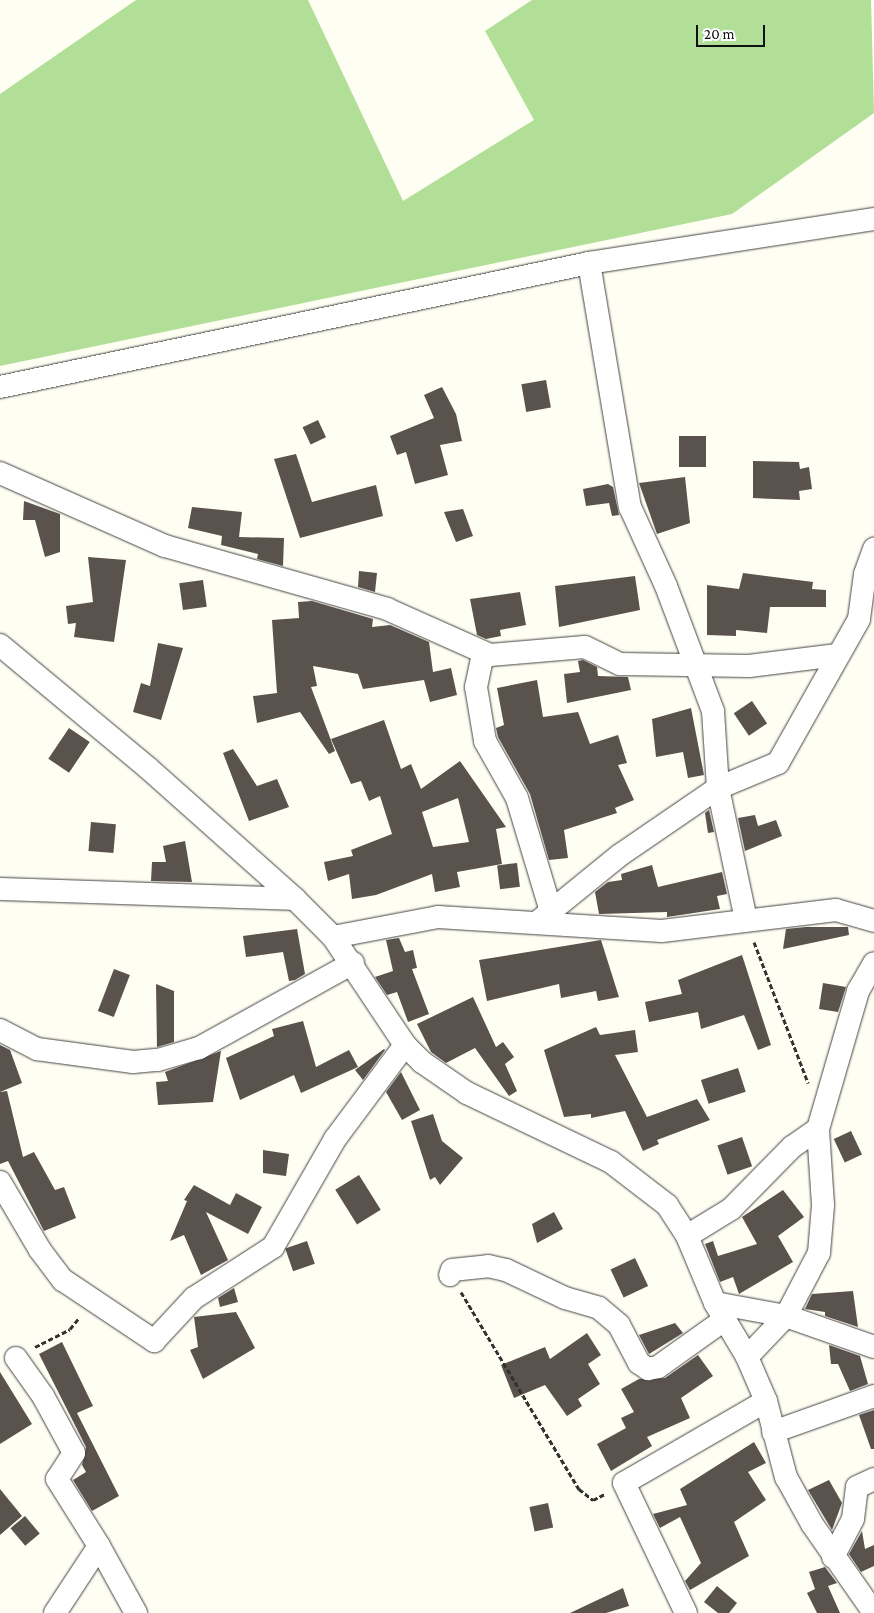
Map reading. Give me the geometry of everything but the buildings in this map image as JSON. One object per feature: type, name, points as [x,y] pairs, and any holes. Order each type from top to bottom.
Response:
[{"type":"street","points":[[0,387],[588,263],[874,219]]},
{"type":"street","points":[[588,263],[630,507],[695,664],[712,711],[718,788],[746,920]]},
{"type":"street","points":[[0,473],[165,546],[387,609],[462,640],[483,654],[585,646],[620,664],[765,665],[837,655]]},
{"type":"street","points":[[545,916],[620,855],[718,788],[778,763],[837,655],[859,619],[865,574],[874,549]]},
{"type":"street","points":[[0,645],[148,768],[296,899],[333,937],[405,1045],[442,1078],[467,1093],[611,1162],[667,1205],[687,1236],[719,1311],[747,1357],[766,1401],[786,1476],[833,1557],[874,1613]]},
{"type":"street","points":[[483,654],[476,687],[485,741],[517,798],[545,916]]},
{"type":"street","points":[[0,890],[296,899]]},
{"type":"street","points":[[333,937],[438,917],[545,916],[662,931],[836,910],[874,922]]},
{"type":"street","points":[[0,1030],[37,1048],[133,1062],[158,1060],[199,1048],[352,963]]},
{"type":"street","points":[[747,1357],[786,1316],[811,1274],[824,1227],[820,1119],[858,991],[874,963]]},
{"type":"street","points":[[0,1182],[53,1268],[93,1301],[154,1342],[194,1298],[264,1255],[341,1131],[405,1045]]},
{"type":"street","points":[[687,1236],[731,1209],[820,1119]]},
{"type":"street","points":[[450,1275],[452,1270],[488,1266],[506,1270],[565,1298],[599,1308],[619,1325],[639,1363],[648,1369],[658,1368],[719,1311],[786,1316],[874,1347]]},
{"type":"street","points":[[16,1358],[43,1396],[74,1453],[57,1480],[99,1546],[136,1613]]},
{"type":"street","points":[[773,1432],[874,1396]]},
{"type":"street","points":[[686,1613],[624,1483],[766,1401]]},
{"type":"street","points":[[833,1557],[853,1519],[857,1487],[874,1479]]},
{"type":"street","points":[[54,1613],[99,1546]]},
{"type":"path","points":[[746,920],[820,1119]]},
{"type":"path","points":[[450,1275],[579,1489],[593,1500],[624,1483]]},
{"type":"path","points":[[16,1358],[70,1329],[93,1301]]},
{"type":"green space","points":[[136,0],[308,0],[403,201],[534,120],[485,31],[532,0],[871,0],[874,113],[732,214],[0,366],[0,94]]}]
